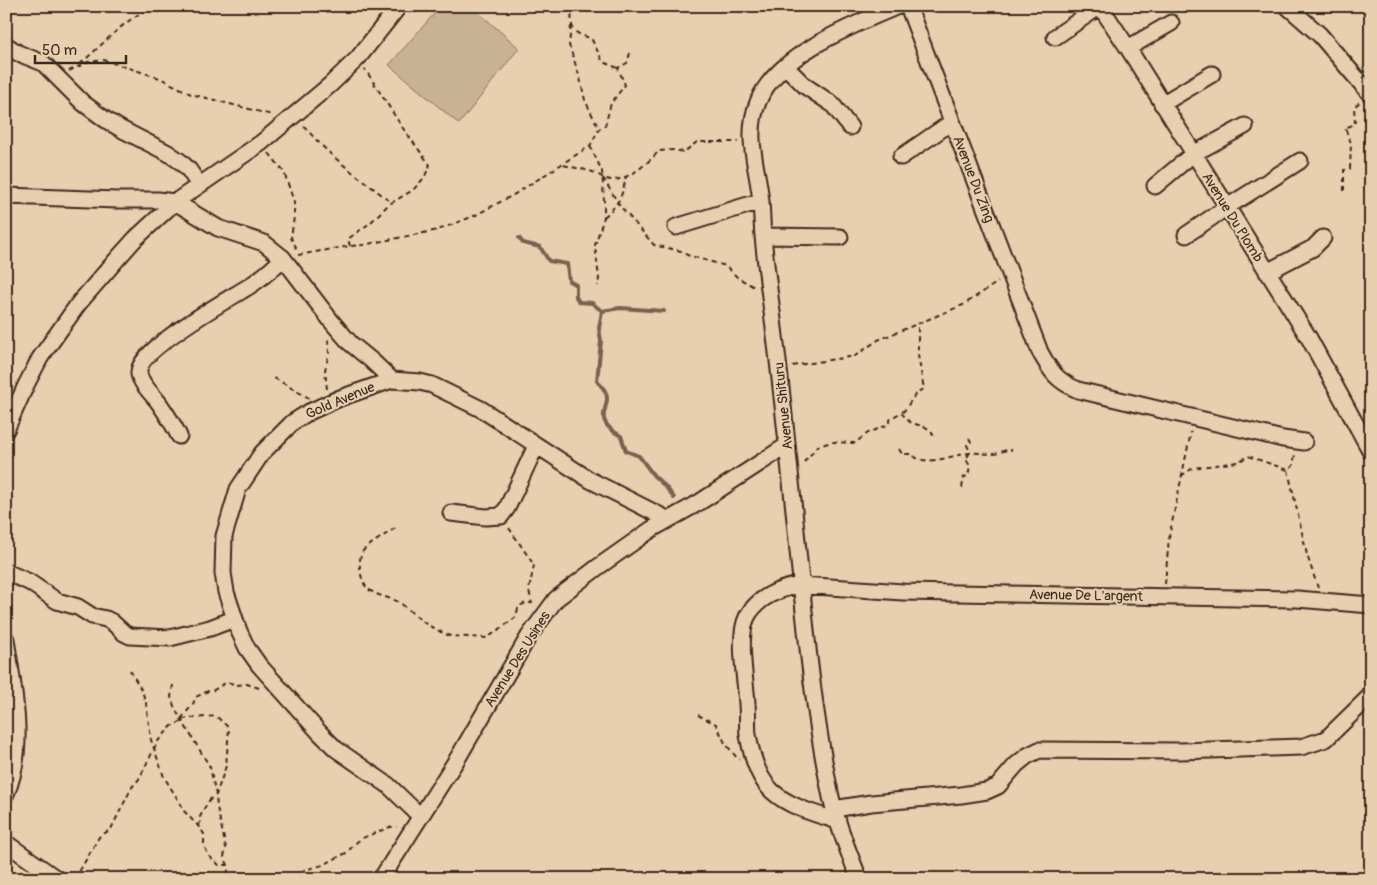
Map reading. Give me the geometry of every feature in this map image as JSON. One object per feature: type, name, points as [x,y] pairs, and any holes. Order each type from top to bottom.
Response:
[{"type":"street","points":[[6,430],[40,358],[79,303],[135,239],[175,202],[261,143],[295,115],[358,58],[399,6]]},
{"type":"street","name":"Avenue Shituru","points":[[859,879],[836,815],[814,702],[791,476],[763,236],[761,201],[751,142],[752,124],[757,104],[764,88],[775,75],[802,54],[829,38],[898,6]]},
{"type":"street","name":"Avenue Du Zing","points":[[908,6],[1040,352],[1057,378],[1078,390],[1284,439],[1304,442]]},
{"type":"street","points":[[1056,37],[1100,6]]},
{"type":"street","name":"Avenue Du Plomb","points":[[1100,6],[1309,338],[1371,452]]},
{"type":"street","points":[[1287,6],[1320,34],[1370,94]]},
{"type":"street","points":[[1128,48],[1171,24]]},
{"type":"street","points":[[6,45],[51,69],[57,78],[83,103],[106,120],[168,153],[181,162],[199,185]]},
{"type":"street","points":[[786,66],[805,86],[832,104],[850,127]]},
{"type":"street","points":[[1162,104],[1212,74]]},
{"type":"street","points":[[901,157],[952,122]]},
{"type":"street","points":[[1155,186],[1193,154],[1245,126]]},
{"type":"street","points":[[1186,235],[1300,160]]},
{"type":"street","points":[[6,196],[175,202],[218,228],[264,243],[283,258],[341,334],[392,380]]},
{"type":"street","points":[[676,227],[761,201]]},
{"type":"street","points":[[763,236],[840,237]]},
{"type":"street","points":[[1267,272],[1313,248],[1324,238]]},
{"type":"street","points":[[179,436],[142,380],[139,373],[140,367],[154,350],[180,330],[252,284],[274,268],[283,258]]},
{"type":"street","name":"Gold Avenue","points":[[416,822],[388,785],[336,749],[259,665],[247,648],[234,619],[226,592],[223,573],[224,536],[238,489],[262,453],[293,422],[323,405],[392,380],[407,380],[432,385],[481,409],[590,480],[667,519]]},
{"type":"street","points":[[451,513],[486,517],[501,516],[507,508],[536,446]]},
{"type":"street","name":"Avenue Des Usines","points":[[381,879],[459,756],[529,636],[556,599],[667,519],[700,502],[786,446]]},
{"type":"street","points":[[6,572],[29,582],[51,598],[78,607],[92,616],[112,622],[130,636],[170,638],[210,628],[234,619]]},
{"type":"street","points":[[801,585],[786,588],[758,603],[747,616],[743,627],[748,735],[756,764],[771,791],[803,809],[836,815],[871,803],[987,791],[998,786],[1016,765],[1027,756],[1040,750],[1180,751],[1300,747],[1326,739],[1344,724],[1371,693]]},
{"type":"street","name":"Avenue De L'argent","points":[[801,585],[903,592],[1164,596],[1370,602]]},
{"type":"street","points":[[6,639],[17,726],[15,765],[6,794]]},
{"type":"street","points":[[6,842],[57,879]]},
{"type":"path","points":[[78,66],[124,24],[143,11],[155,6]]},
{"type":"path","points":[[572,6],[569,45],[585,100],[599,129]]},
{"type":"path","points":[[283,258],[350,246],[363,246],[438,230],[474,216],[562,165],[590,146],[599,129],[605,126],[611,103],[625,86],[618,68],[604,62],[591,38],[579,35],[571,26]]},
{"type":"path","points":[[618,68],[627,63],[631,50]]},
{"type":"path","points":[[350,246],[348,239],[370,223],[392,203],[413,190],[424,178],[430,165],[402,127],[358,58]]},
{"type":"path","points":[[57,78],[78,66],[97,60],[104,60],[160,78],[191,94],[259,112]]},
{"type":"path","points":[[1344,191],[1344,170],[1350,169],[1351,143],[1345,128],[1355,124],[1354,107],[1370,94]]},
{"type":"path","points":[[295,115],[319,144],[346,168],[392,203]]},
{"type":"path","points":[[562,165],[613,180],[626,177],[644,166],[659,151],[674,150],[684,152],[697,142],[751,142]]},
{"type":"path","points":[[261,143],[284,172],[294,202],[291,238],[296,247],[283,258]]},
{"type":"path","points":[[590,146],[602,171],[603,178],[604,217],[595,245],[599,278],[598,286]]},
{"type":"path","points":[[604,217],[622,196],[626,177]]},
{"type":"path","points":[[603,178],[618,202],[654,245],[726,266],[737,277],[771,297]]},
{"type":"path","points":[[779,368],[855,356],[878,340],[963,305],[1010,274]]},
{"type":"path","points":[[791,476],[818,446],[832,442],[855,443],[868,433],[888,425],[891,418],[904,411],[917,392],[924,390],[918,355],[918,324]]},
{"type":"path","points":[[327,335],[329,341],[326,370],[327,390]]},
{"type":"path","points":[[274,378],[323,405]]},
{"type":"path","points":[[901,413],[911,422],[925,425],[932,431],[934,437]]},
{"type":"path","points":[[1164,596],[1169,537],[1188,438],[1196,418]]},
{"type":"path","points":[[969,438],[971,442],[967,445],[970,452]]},
{"type":"path","points":[[1284,439],[1296,455],[1293,466],[1288,470]]},
{"type":"path","points":[[898,450],[902,454],[911,454],[922,460],[970,452],[993,454],[1006,449],[1012,450]]},
{"type":"path","points":[[962,488],[964,477],[968,476],[970,466],[966,459],[970,452]]},
{"type":"path","points":[[1181,476],[1193,468],[1238,462],[1248,456],[1288,470]]},
{"type":"path","points":[[1288,470],[1307,555],[1319,586],[1311,601]]},
{"type":"path","points":[[395,528],[363,551],[360,562],[362,579],[367,588],[383,597],[399,602],[426,624],[450,636],[485,638],[515,618],[519,606],[532,603],[528,590],[534,564],[501,516]]},
{"type":"path","points":[[130,670],[142,691],[146,703],[151,740],[164,777],[182,809],[204,834],[204,846],[209,856],[219,865],[228,865]]},
{"type":"path","points":[[182,720],[196,697],[212,691],[226,682],[237,685],[247,684],[278,691],[282,689]]},
{"type":"path","points":[[173,685],[171,697],[175,709],[210,767],[226,848],[224,857],[228,865],[228,879]]},
{"type":"path","points":[[698,715],[716,724],[725,743],[737,758],[756,764]]},
{"type":"path","points":[[75,879],[99,837],[111,829],[132,786],[139,780],[161,736],[182,720],[216,716],[229,728],[226,766],[216,795],[214,795],[204,809],[198,825]]},
{"type":"path","points":[[295,879],[304,870],[323,865],[346,853],[360,839],[390,827],[416,822]]},
{"type":"shaded area","points":[[441,6],[471,6],[519,48],[459,124],[389,65]]},
{"type":"waterway","points":[[519,238],[523,243],[540,247],[549,261],[567,264],[569,281],[576,285],[576,297],[579,302],[592,303],[602,311],[599,328],[601,341],[597,381],[607,397],[604,413],[606,424],[611,430],[621,436],[626,451],[639,456],[674,498]]},
{"type":"waterway","points":[[602,311],[620,308],[664,311]]}]
